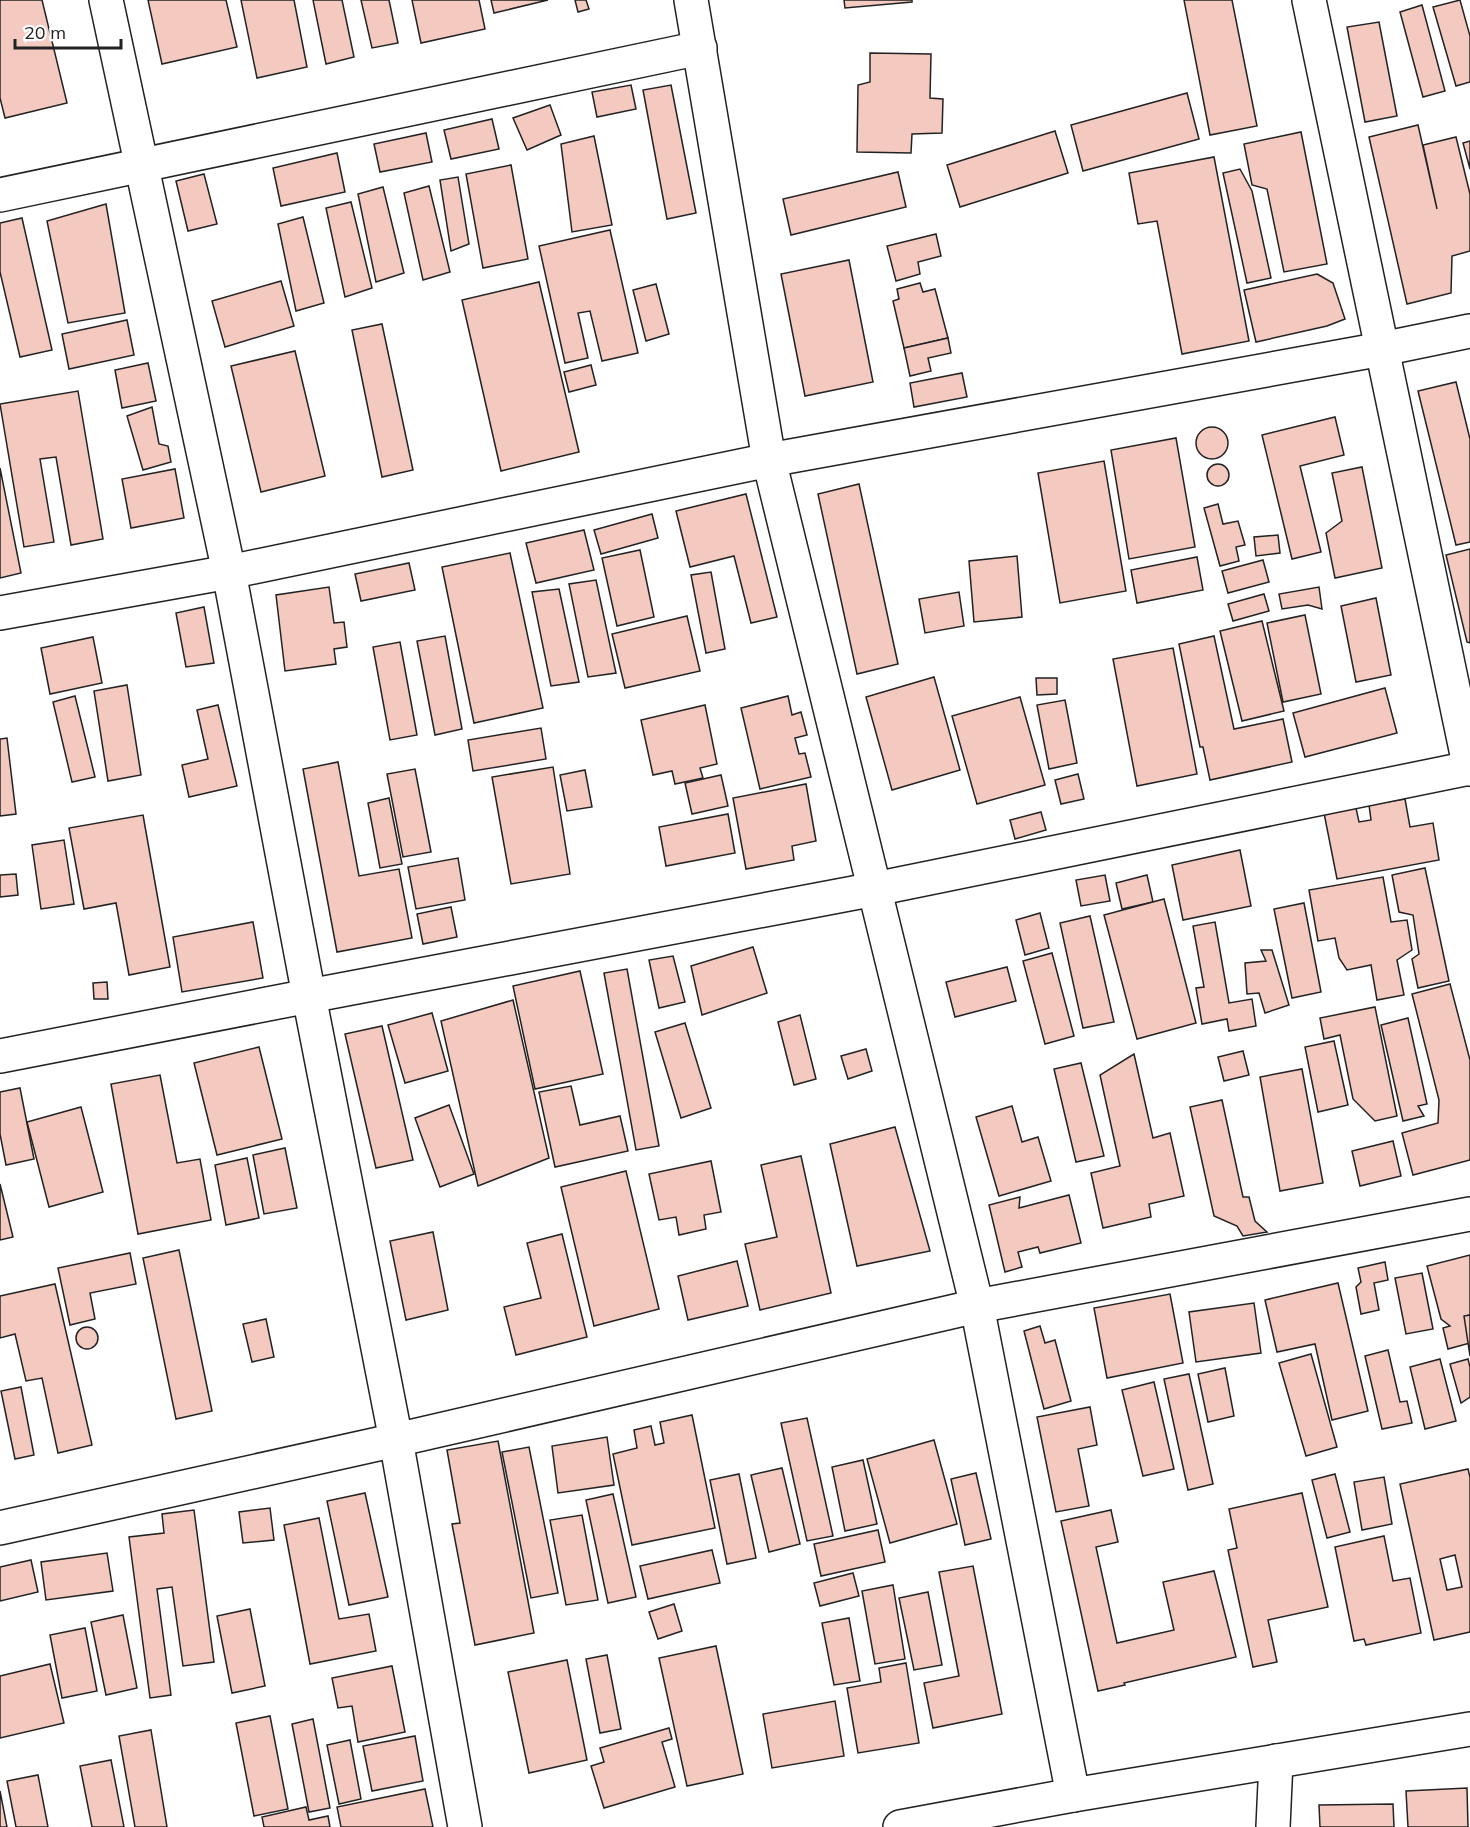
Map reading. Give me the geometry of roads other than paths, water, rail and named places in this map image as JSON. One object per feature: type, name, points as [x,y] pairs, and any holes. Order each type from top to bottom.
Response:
[{"type":"street","points":[[106,0],[229,572],[396,1440],[465,1827]]},
{"type":"street","points":[[691,0],[769,460],[977,1306],[1073,1795]]},
{"type":"street","points":[[0,1056],[875,890],[1470,768],[1309,0]]},
{"type":"street","points":[[0,195],[700,48]]},
{"type":"street","points":[[0,613],[229,572],[769,460],[1470,331]]},
{"type":"street","points":[[0,1528],[396,1440],[977,1306],[1470,1214]]},
{"type":"street","points":[[900,1827],[1073,1795],[1470,1729]]},
{"type":"street","points":[[1274,1827],[1276,1761]]}]
